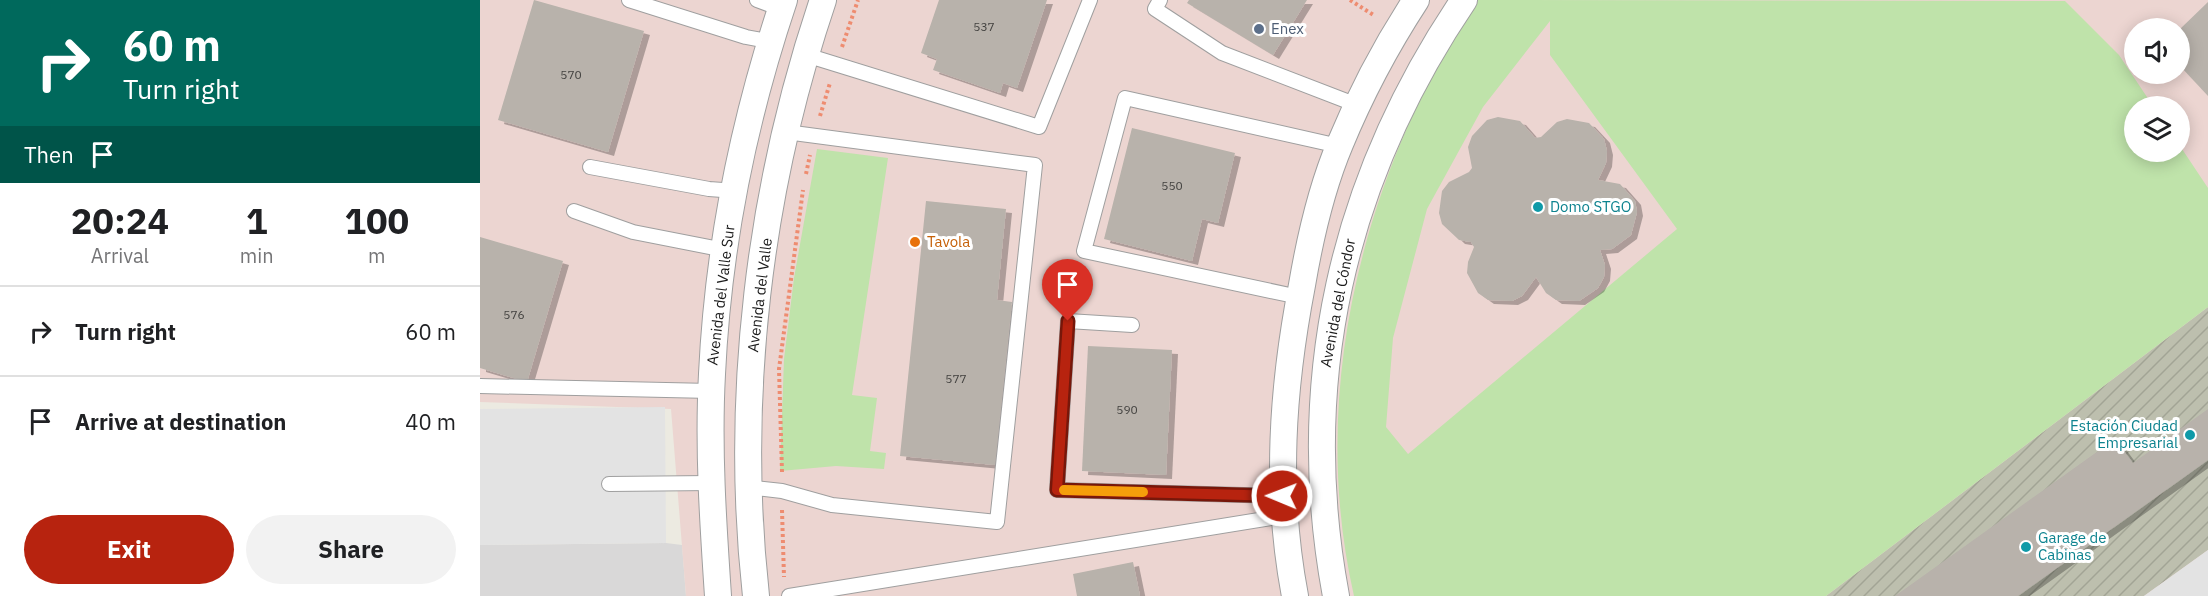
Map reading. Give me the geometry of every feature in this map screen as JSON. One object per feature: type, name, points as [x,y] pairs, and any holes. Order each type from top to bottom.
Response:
[{"type":"street","name":"Avenida del Valle","points":[[756,596],[747,487],[749,396],[756,312],[786,132],[806,55],[824,0]]},
{"type":"street","points":[[1295,596],[1283,506],[1281,444],[1285,395],[1299,297],[1318,210],[1339,146],[1389,39],[1416,0]]},
{"type":"street","name":"Avenida del Cóndor","points":[[1335,596],[1322,485],[1321,401],[1329,342],[1346,258],[1375,168],[1417,75],[1464,0]]},
{"type":"street","name":"Avenida del Valle Sur","points":[[717,596],[711,483],[711,391],[715,334],[735,191],[783,4]]},
{"type":"street","points":[[1294,330],[1298,341],[1309,349],[1321,348],[1329,342]]},
{"type":"street","points":[[1285,395],[1310,390],[1321,401]]},
{"type":"lane","points":[[629,0],[746,37],[772,42]]},
{"type":"lane","points":[[756,0],[783,4]]},
{"type":"lane","points":[[806,55],[1039,127],[1090,0]]},
{"type":"lane","points":[[1160,0],[1155,9],[1222,53],[1357,105]]},
{"type":"lane","points":[[1299,297],[1084,251],[1125,98],[1339,146]]},
{"type":"lane","points":[[747,487],[782,491],[832,505],[997,522],[1035,165],[786,132]]},
{"type":"lane","points":[[590,167],[709,189],[735,191]]},
{"type":"lane","points":[[574,211],[633,232],[725,250]]},
{"type":"lane","points":[[1132,325],[1068,321],[1057,490],[1283,506]]},
{"type":"lane","points":[[480,386],[711,391]]},
{"type":"lane","points":[[609,484],[711,483]]},
{"type":"lane","points":[[787,590],[1283,506]]},
{"type":"path","points":[[787,590],[779,369],[803,189],[814,136],[858,0]]},
{"type":"path","points":[[1350,0],[1375,16]]},
{"type":"shaded area","points":[[480,0],[2208,0],[2208,596],[686,596],[671,409],[480,402]]},
{"type":"shaded area","points":[[2208,307],[2208,550],[2144,596],[1826,596]]},
{"type":"shaded area","points":[[665,407],[666,543],[480,545],[480,409]]},
{"type":"shaded area","points":[[666,543],[682,545],[686,596],[480,596],[480,545]]},
{"type":"shaded area","points":[[2208,550],[2208,596],[2144,596]]},
{"type":"green space","points":[[1475,0],[2065,1],[2119,55],[2124,62],[2124,84],[2138,84],[2146,96],[2124,96],[2124,162],[2190,161],[2208,188],[2208,307],[1826,596],[1354,596],[1341,518],[1337,441],[1342,363],[1355,286],[1376,211],[1403,138],[1436,67]],"holes":[[[1550,21],[1550,55],[1677,229],[1408,454],[1386,427],[1393,338],[1427,209],[1483,107]]]},
{"type":"green space","points":[[817,149],[888,158],[852,395],[877,398],[870,451],[886,453],[884,469],[836,466],[780,471],[784,359],[794,278]]},
{"type":"building","points":[[534,0],[644,31],[608,152],[498,120]]},
{"type":"building","points":[[939,0],[1047,0],[1017,88],[1003,83],[1000,93],[933,70],[937,59],[921,53]]},
{"type":"building","name":"Enex","points":[[1189,0],[1307,0],[1273,55],[1187,3]]},
{"type":"building","points":[[2208,2],[2208,96],[2190,77],[2190,19]]},
{"type":"building","name":"Domo STGO","points":[[1498,117],[1520,121],[1535,138],[1541,137],[1557,122],[1567,119],[1589,123],[1604,139],[1607,151],[1606,163],[1598,180],[1620,184],[1635,201],[1637,212],[1631,235],[1612,249],[1600,250],[1605,265],[1604,277],[1598,288],[1579,301],[1556,300],[1546,293],[1536,277],[1522,296],[1512,301],[1488,300],[1478,293],[1467,273],[1468,262],[1474,247],[1471,242],[1459,240],[1442,224],[1439,213],[1442,191],[1449,182],[1469,172],[1472,168],[1468,147],[1472,136],[1487,120]]},
{"type":"building","points":[[1132,128],[1235,153],[1218,223],[1202,219],[1192,261],[1104,239]]},
{"type":"building","points":[[926,201],[1006,209],[997,300],[1012,302],[995,465],[900,456]]},
{"type":"building","points":[[480,237],[563,261],[527,382],[480,368]]},
{"type":"building","points":[[1088,346],[1172,350],[1166,475],[1082,471]]},
{"type":"building","name":"Garage de Cabinas","points":[[2208,409],[2208,460],[2018,596],[1895,596],[2115,439],[2133,463]]},
{"type":"building","points":[[1133,562],[1140,596],[1077,596],[1073,574]]},
{"type":"slow traffic","points":[[1064,490],[1143,492]]},
{"type":"place","name":"Enex","points":[[1259,29]]},
{"type":"place","name":"Domo STGO","points":[[1538,207]]},
{"type":"place","name":"Tavola","points":[[915,242]]},
{"type":"place","name":"Estación Ciudad Empresarial","points":[[2190,435]]},
{"type":"place","name":"Garage de Cabinas","points":[[2026,547]]},
{"type":"route","points":[[1068,321],[1057,490],[1282,496]]}]
